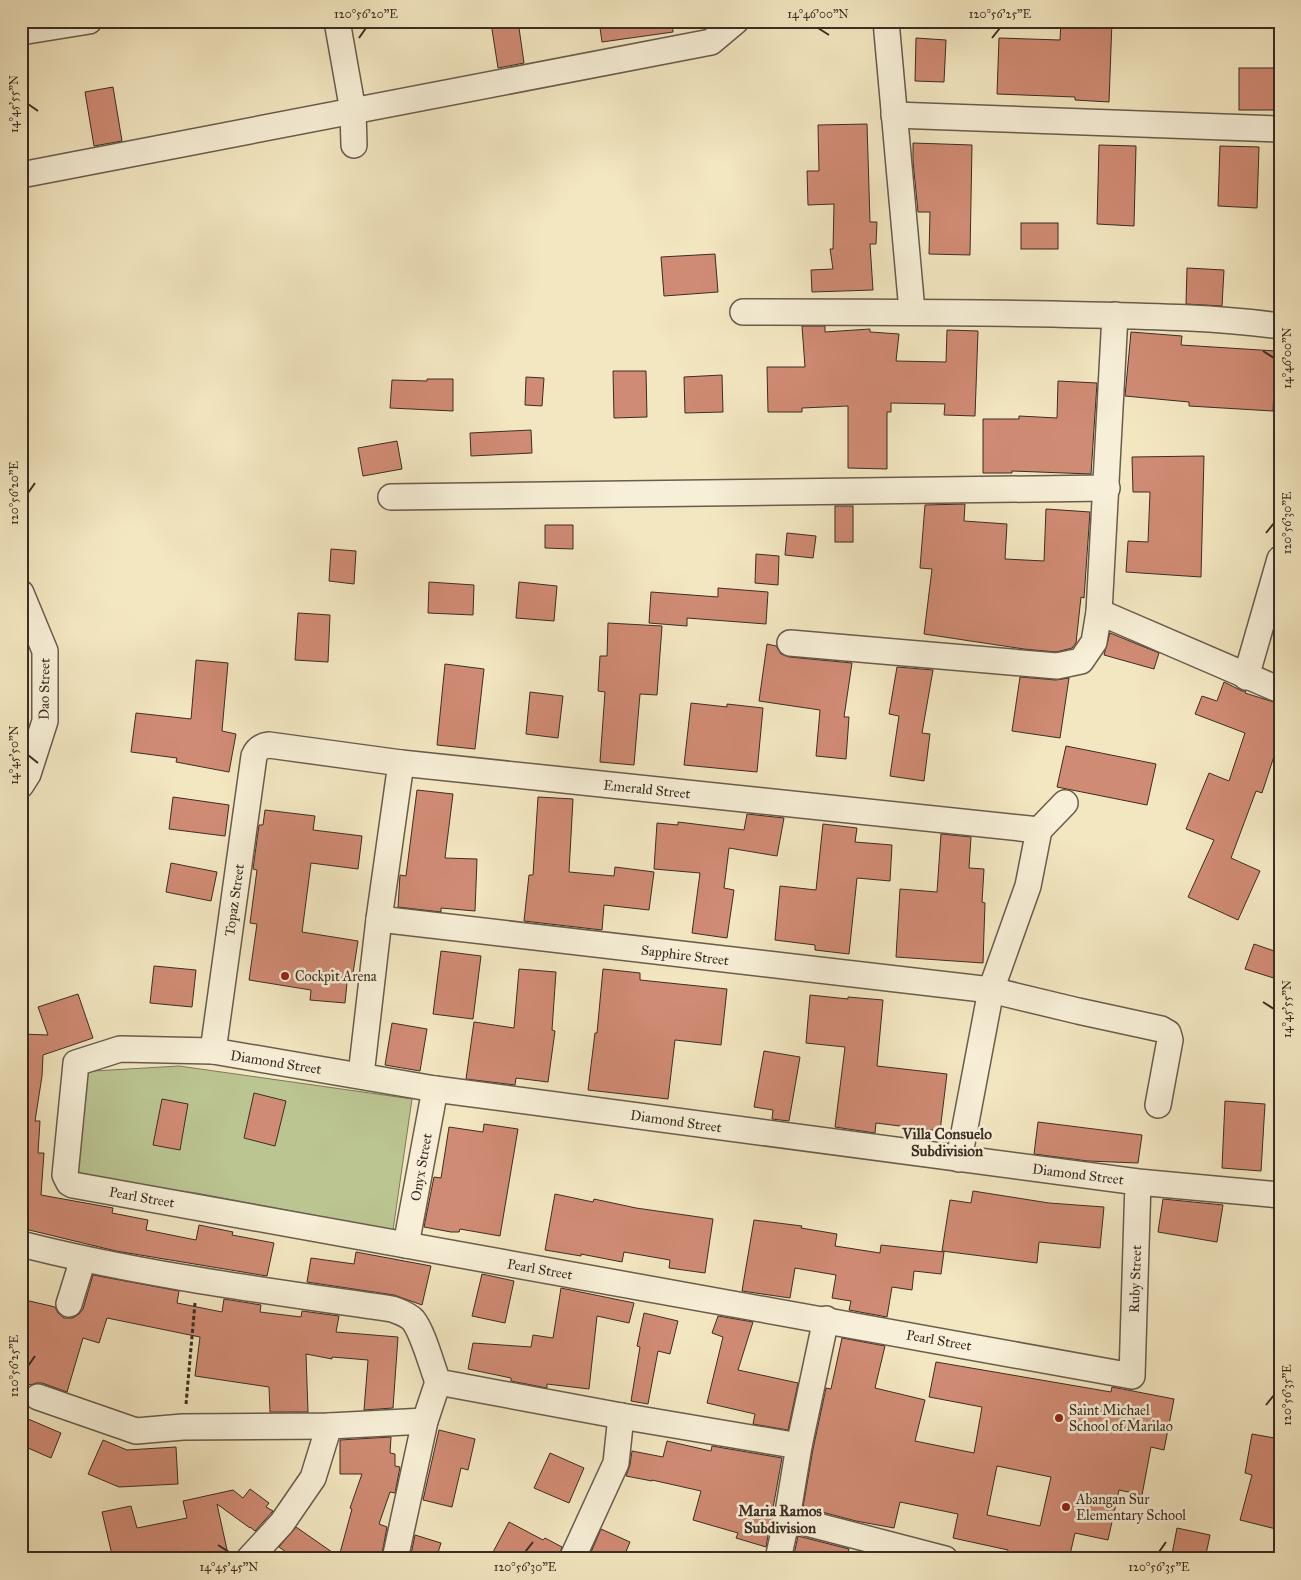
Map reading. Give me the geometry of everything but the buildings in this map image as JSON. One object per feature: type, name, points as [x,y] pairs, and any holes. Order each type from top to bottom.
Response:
[{"type":"street","points":[[21,32],[90,21]]},
{"type":"street","points":[[337,21],[352,111],[354,145]]},
{"type":"street","points":[[21,175],[352,111],[710,32],[736,21]]},
{"type":"street","points":[[886,21],[912,312]]},
{"type":"street","points":[[894,115],[1280,129]]},
{"type":"street","points":[[744,312],[912,312],[1115,316],[1239,321],[1280,326]]},
{"type":"street","points":[[790,643],[1057,666],[1081,662],[1094,642],[1099,612],[1115,316]]},
{"type":"street","points":[[391,497],[1107,488]]},
{"type":"street","points":[[1246,677],[1280,559]]},
{"type":"street","name":"Dao Street","points":[[21,593],[45,651],[45,720],[24,776]]},
{"type":"street","points":[[1099,612],[1246,677],[1280,690]]},
{"type":"street","name":"Emerald Street","points":[[257,750],[262,746],[269,745],[401,763],[1039,830]]},
{"type":"street","name":"Topaz Street","points":[[213,1051],[254,756],[257,750]]},
{"type":"street","points":[[361,1075],[379,919],[401,763]]},
{"type":"street","points":[[959,1159],[991,990],[1028,886],[1039,830],[1065,803]]},
{"type":"street","name":"Sapphire Street","points":[[379,919],[991,990],[1078,1012],[1161,1028],[1168,1033],[1170,1040],[1158,1105]]},
{"type":"street","name":"Diamond Street","points":[[76,1063],[120,1049],[213,1051],[435,1089],[1138,1182],[1280,1195]]},
{"type":"street","name":"Pearl Street","points":[[76,1063],[65,1175],[69,1183],[1132,1376]]},
{"type":"street","name":"Onyx Street","points":[[406,1245],[435,1089]]},
{"type":"street","name":"Ruby Street","points":[[1132,1376],[1138,1182]]},
{"type":"street","points":[[21,1244],[83,1260],[198,1280],[392,1309],[403,1313],[413,1321],[419,1331],[438,1382],[426,1421],[395,1559]]},
{"type":"street","points":[[69,1304],[83,1260]]},
{"type":"street","points":[[778,1559],[799,1446],[826,1319]]},
{"type":"street","points":[[438,1382],[621,1416],[799,1446]]},
{"type":"street","points":[[38,1397],[136,1431],[183,1427],[329,1426],[426,1421]]},
{"type":"street","points":[[572,1559],[616,1463],[621,1416]]},
{"type":"street","points":[[249,1559],[282,1523],[313,1478],[329,1426]]},
{"type":"street","points":[[787,1518],[944,1559]]},
{"type":"path","points":[[183,1427],[198,1280]]},
{"type":"green space","points":[[179,1066],[412,1099],[393,1230],[196,1193],[73,1176],[77,1072]]},
{"type":"place","name":"Cockpit Arena","points":[[285,976]]},
{"type":"place","name":"Saint Michael School of Marilao","points":[[1059,1418]]},
{"type":"place","name":"Abangan Sur Elementary School","points":[[1066,1507]]},
{"type":"district","name":"Villa Consuelo Subdivision","points":[[947,1142]]},
{"type":"district","name":"Maria Ramos Subdivision","points":[[780,1520]]}]
